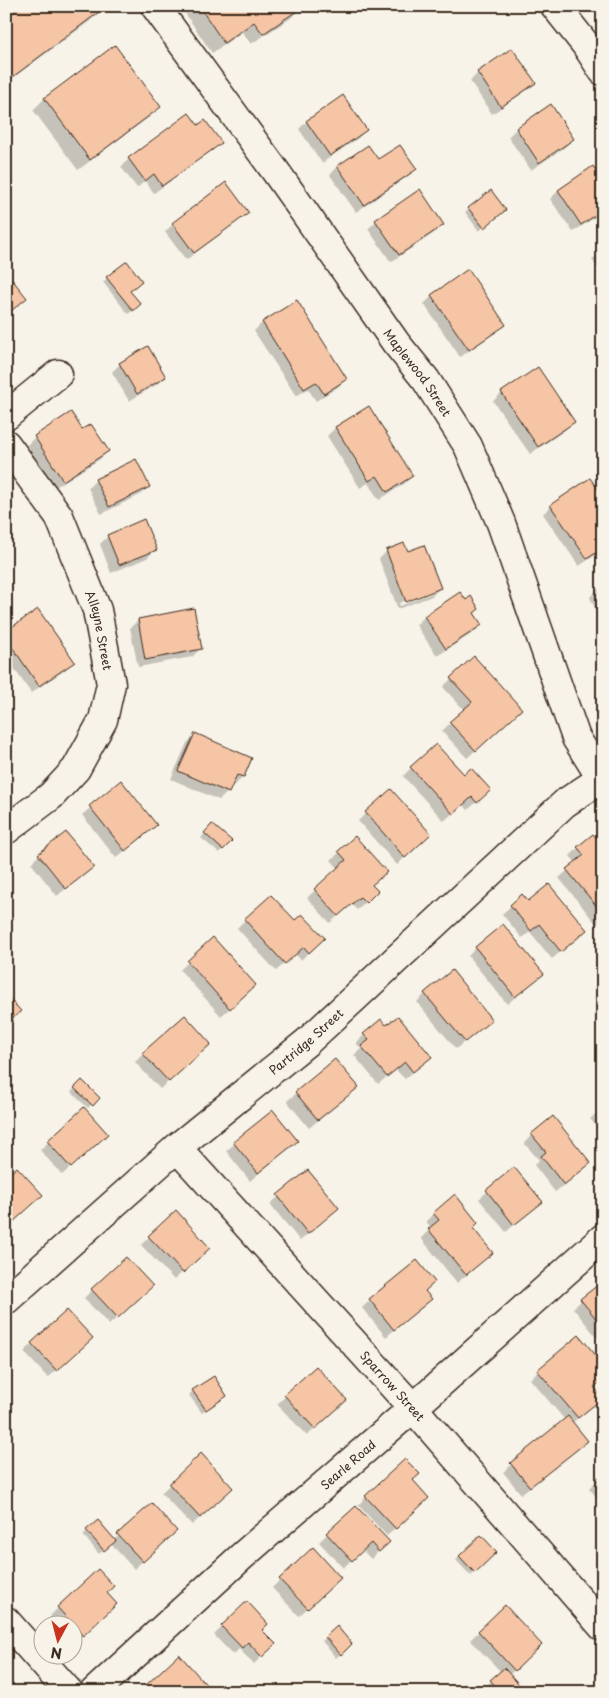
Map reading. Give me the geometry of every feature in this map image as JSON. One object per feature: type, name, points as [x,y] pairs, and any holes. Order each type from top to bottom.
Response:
[{"type":"street","name":"Maplewood Street","points":[[155,6],[276,172],[396,343],[426,380],[468,446],[501,523],[576,738],[602,780]]},
{"type":"street","points":[[554,6],[603,71]]},
{"type":"street","points":[[6,416],[58,374]]},
{"type":"street","name":"Alleyne Street","points":[[6,444],[59,516],[97,610],[111,684],[104,720],[76,769],[52,796],[6,830]]},
{"type":"street","name":"Partridge Street","points":[[6,1300],[177,1148],[307,1042],[565,803],[602,780]]},
{"type":"street","name":"Sparrow Street","points":[[177,1148],[414,1408],[603,1627]]},
{"type":"street","name":"Searle Road","points":[[94,1692],[241,1557],[414,1408],[603,1238]]},
{"type":"street","points":[[6,1621],[69,1692]]},
{"type":"building","points":[[22,6],[101,6],[103,9],[10,79],[6,74],[6,18]]},
{"type":"building","points":[[199,6],[304,6],[263,34],[254,22],[224,43]]},
{"type":"building","points":[[115,45],[161,107],[90,160],[44,98]]},
{"type":"building","points":[[512,48],[536,83],[501,107],[477,72]]},
{"type":"building","points":[[343,95],[367,130],[330,156],[306,121]]},
{"type":"building","points":[[551,104],[574,139],[539,163],[516,128]]},
{"type":"building","points":[[189,113],[198,125],[205,120],[222,143],[162,186],[154,174],[145,181],[128,158]]},
{"type":"building","points":[[368,145],[378,159],[400,145],[417,169],[364,205],[337,166]]},
{"type":"building","points":[[593,166],[603,181],[603,210],[581,225],[558,190]]},
{"type":"building","points":[[226,182],[249,213],[194,253],[172,223]]},
{"type":"building","points":[[420,189],[444,225],[399,255],[375,220]]},
{"type":"building","points":[[491,190],[506,210],[484,228],[468,208]]},
{"type":"building","points":[[127,261],[142,281],[130,291],[141,304],[133,311],[106,277]]},
{"type":"building","points":[[468,269],[506,325],[469,350],[431,295]]},
{"type":"building","points":[[6,272],[27,298],[6,315]]},
{"type":"building","points":[[297,300],[347,379],[324,394],[316,382],[304,389],[262,322]]},
{"type":"building","points":[[148,346],[166,377],[137,394],[119,363]]},
{"type":"building","points":[[538,367],[575,422],[538,447],[501,392]]},
{"type":"building","points":[[369,406],[413,476],[387,492],[377,476],[369,481],[335,427]]},
{"type":"building","points":[[71,412],[82,429],[91,424],[109,451],[63,481],[34,436]]},
{"type":"building","points":[[136,459],[150,487],[109,507],[95,479]]},
{"type":"building","points":[[590,478],[603,496],[603,548],[587,559],[550,505]]},
{"type":"building","points":[[144,519],[157,550],[119,565],[107,535]]},
{"type":"building","points":[[404,543],[408,551],[424,545],[441,588],[406,602],[386,550]]},
{"type":"building","points":[[460,592],[466,600],[471,596],[479,609],[474,613],[482,625],[446,649],[424,616]]},
{"type":"building","points":[[194,608],[202,649],[145,660],[138,619]]},
{"type":"building","points":[[38,609],[75,662],[39,686],[6,638],[6,631]]},
{"type":"building","points":[[474,656],[522,709],[476,751],[449,722],[472,702],[450,678]]},
{"type":"building","points":[[195,733],[252,758],[244,777],[237,775],[229,793],[178,771]]},
{"type":"building","points":[[436,744],[464,774],[471,768],[491,790],[477,803],[472,797],[453,814],[410,767]]},
{"type":"building","points":[[121,780],[157,825],[125,851],[89,806]]},
{"type":"building","points":[[391,789],[431,834],[405,858],[365,812]]},
{"type":"building","points":[[212,824],[232,841],[223,850],[204,833]]},
{"type":"building","points":[[66,832],[94,867],[66,889],[38,854]]},
{"type":"building","points":[[593,834],[603,845],[603,914],[566,869],[584,855],[577,847]]},
{"type":"building","points":[[355,836],[387,872],[372,885],[378,891],[366,903],[360,897],[338,916],[314,889],[346,860],[338,851]]},
{"type":"building","points":[[549,884],[587,930],[561,952],[539,924],[531,931],[510,905],[522,894],[528,901]]},
{"type":"building","points":[[271,895],[295,920],[302,914],[325,938],[309,953],[304,947],[285,964],[244,919]]},
{"type":"building","points":[[503,924],[544,974],[515,997],[475,947]]},
{"type":"building","points":[[213,937],[256,985],[230,1009],[187,961]]},
{"type":"building","points":[[452,970],[492,1020],[465,1042],[424,993]]},
{"type":"building","points":[[6,995],[21,1011],[6,1024]]},
{"type":"building","points":[[185,1015],[211,1044],[169,1082],[142,1053]]},
{"type":"building","points":[[398,1016],[432,1057],[413,1072],[405,1062],[387,1077],[361,1046],[369,1040],[363,1034],[381,1019],[386,1025]]},
{"type":"building","points":[[335,1059],[359,1087],[318,1120],[295,1092]]},
{"type":"building","points":[[82,1080],[100,1098],[93,1106],[74,1088]]},
{"type":"building","points":[[84,1107],[108,1134],[71,1168],[47,1141]]},
{"type":"building","points":[[273,1110],[298,1141],[258,1173],[233,1142]]},
{"type":"building","points":[[553,1116],[591,1163],[564,1185],[541,1156],[546,1152],[531,1134]]},
{"type":"building","points":[[17,1167],[43,1195],[12,1223],[6,1217],[6,1177]]},
{"type":"building","points":[[514,1167],[543,1202],[514,1225],[486,1190]]},
{"type":"building","points":[[308,1170],[339,1208],[308,1234],[277,1195]]},
{"type":"building","points":[[455,1194],[478,1223],[473,1228],[493,1253],[466,1275],[428,1229],[439,1220],[433,1213]]},
{"type":"building","points":[[176,1210],[210,1248],[183,1273],[148,1236]]},
{"type":"building","points":[[126,1257],[153,1286],[118,1318],[91,1289]]},
{"type":"building","points":[[417,1260],[435,1282],[425,1291],[432,1299],[394,1330],[369,1299]]},
{"type":"building","points":[[603,1281],[603,1327],[580,1299]]},
{"type":"building","points":[[67,1310],[93,1338],[57,1371],[31,1343]]},
{"type":"building","points":[[579,1335],[603,1364],[603,1380],[594,1387],[603,1398],[578,1418],[537,1370]]},
{"type":"building","points":[[316,1366],[347,1400],[315,1429],[284,1395]]},
{"type":"building","points":[[214,1376],[227,1396],[206,1410],[192,1390]]},
{"type":"building","points":[[568,1416],[588,1441],[530,1487],[510,1463]]},
{"type":"building","points":[[201,1453],[233,1488],[200,1518],[169,1484]]},
{"type":"building","points":[[405,1459],[420,1474],[413,1480],[429,1498],[396,1529],[365,1496]]},
{"type":"building","points":[[603,1474],[603,1488],[596,1479]]},
{"type":"building","points":[[152,1503],[177,1531],[143,1562],[117,1534]]},
{"type":"building","points":[[356,1506],[390,1542],[379,1552],[371,1543],[352,1561],[326,1533]]},
{"type":"building","points":[[98,1520],[116,1541],[104,1551],[86,1530]]},
{"type":"building","points":[[481,1535],[497,1552],[475,1573],[459,1556]]},
{"type":"building","points":[[313,1547],[341,1578],[308,1609],[279,1579]]},
{"type":"building","points":[[98,1569],[114,1586],[107,1593],[117,1604],[83,1636],[82,1616],[65,1616],[57,1607]]},
{"type":"building","points":[[247,1601],[268,1624],[262,1630],[276,1644],[262,1657],[248,1642],[242,1648],[221,1626]]},
{"type":"building","points":[[505,1605],[542,1645],[515,1671],[478,1631]]},
{"type":"building","points":[[337,1626],[352,1644],[341,1655],[325,1637]]},
{"type":"building","points":[[179,1654],[211,1690],[209,1692],[150,1692],[145,1686]]},
{"type":"building","points":[[504,1668],[526,1692],[501,1692],[490,1680]]}]
